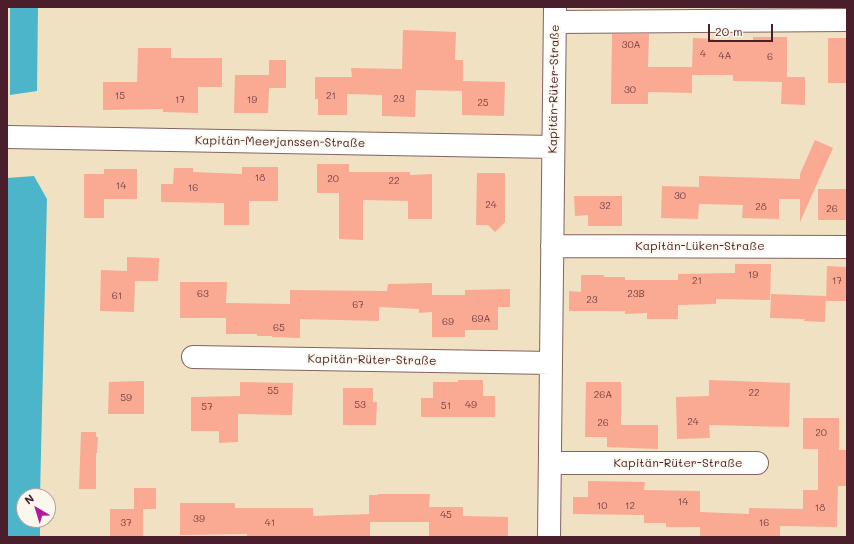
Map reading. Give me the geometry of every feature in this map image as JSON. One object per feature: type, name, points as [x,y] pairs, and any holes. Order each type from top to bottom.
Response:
[{"type":"street","points":[[555,14],[847,20]]},
{"type":"street","name":"Kapitän-Rüter-Straße","points":[[550,537],[555,14]]},
{"type":"street","name":"Kapitän-Meerjanssen-Straße","points":[[7,137],[553,147]]},
{"type":"street","name":"Kapitän-Lüken-Straße","points":[[552,246],[847,246]]},
{"type":"street","name":"Kapitän-Rüter-Straße","points":[[193,357],[551,363]]},
{"type":"street","name":"Kapitän-Rüter-Straße","points":[[550,463],[757,463]]},
{"type":"water","points":[[10,7],[38,7],[37,91],[10,95]]},
{"type":"water","points":[[34,176],[47,199],[40,488],[16,488],[16,528],[40,528],[40,537],[7,537],[7,178]]},
{"type":"building","points":[[403,30],[456,32],[455,60],[463,60],[463,81],[505,82],[504,116],[462,115],[462,91],[416,90],[415,117],[382,116],[382,95],[347,94],[347,115],[318,115],[318,99],[315,99],[315,77],[352,77],[351,68],[402,69]]},
{"type":"building","points":[[612,34],[649,34],[648,67],[692,67],[693,38],[714,39],[714,42],[753,42],[753,37],[787,37],[787,77],[805,77],[805,105],[781,104],[782,82],[733,81],[733,75],[692,75],[692,93],[648,92],[648,104],[611,104]]},
{"type":"building","points":[[828,38],[847,38],[847,83],[828,83]]},
{"type":"building","points":[[138,48],[171,48],[171,58],[222,58],[222,87],[198,87],[198,113],[163,112],[163,109],[103,110],[103,82],[137,82]]},
{"type":"building","points":[[269,60],[286,60],[286,88],[269,88],[268,113],[234,113],[235,75],[269,75]]},
{"type":"building","points":[[815,140],[833,148],[800,222],[800,199],[779,199],[779,219],[742,218],[743,205],[699,204],[698,219],[661,218],[662,186],[699,187],[699,176],[800,179],[800,174]]},
{"type":"building","points":[[317,164],[349,164],[349,172],[410,172],[410,175],[432,174],[432,219],[408,219],[408,201],[363,200],[363,240],[339,239],[339,193],[317,193]]},
{"type":"building","points":[[242,167],[278,167],[278,201],[249,201],[249,225],[224,225],[224,203],[161,202],[161,184],[173,184],[174,168],[193,168],[193,172],[242,174]]},
{"type":"building","points":[[104,169],[137,169],[137,199],[104,199],[104,218],[84,218],[84,174],[104,174]]},
{"type":"building","points":[[477,173],[505,173],[505,222],[495,232],[488,225],[476,225]]},
{"type":"building","points":[[818,189],[847,189],[847,220],[818,220]]},
{"type":"building","points":[[574,196],[622,196],[622,226],[588,226],[588,215],[575,216]]},
{"type":"building","points":[[127,257],[159,258],[158,281],[135,281],[134,312],[100,311],[101,270],[127,271]]},
{"type":"building","points":[[735,264],[771,264],[770,300],[716,299],[716,304],[678,305],[678,319],[647,319],[647,313],[625,314],[625,311],[569,311],[569,291],[581,292],[581,275],[625,277],[625,280],[678,280],[678,274],[735,273]]},
{"type":"building","points":[[827,266],[847,267],[847,301],[826,301]]},
{"type":"building","points":[[180,282],[227,282],[226,303],[290,304],[290,290],[387,291],[388,284],[432,283],[432,295],[465,295],[465,290],[510,289],[510,307],[498,307],[498,330],[465,330],[465,337],[432,337],[432,312],[419,313],[419,309],[379,307],[379,321],[300,319],[300,338],[257,336],[257,334],[226,334],[226,318],[180,318]]},
{"type":"building","points":[[771,294],[826,296],[825,322],[804,321],[805,319],[770,318]]},
{"type":"building","points":[[458,380],[483,380],[483,396],[495,396],[495,417],[421,417],[421,398],[433,398],[433,382],[458,382]]},
{"type":"building","points":[[709,380],[790,383],[789,427],[709,425],[710,438],[677,439],[676,397],[709,396]]},
{"type":"building","points":[[144,381],[144,414],[108,414],[109,382]]},
{"type":"building","points":[[240,382],[293,383],[292,415],[238,414],[238,442],[219,443],[219,431],[191,431],[191,397],[240,396]]},
{"type":"building","points":[[586,382],[621,382],[621,425],[658,425],[658,449],[607,447],[607,437],[585,437]]},
{"type":"building","points":[[343,388],[373,388],[373,402],[377,402],[376,425],[343,425]]},
{"type":"building","points":[[803,418],[839,418],[839,450],[847,450],[847,486],[838,486],[837,527],[780,526],[780,537],[700,537],[700,527],[666,527],[666,523],[644,523],[644,515],[573,514],[573,497],[588,497],[588,481],[645,482],[644,490],[700,491],[700,512],[749,514],[749,508],[803,509],[803,490],[818,490],[818,449],[803,449]]},
{"type":"building","points":[[81,432],[96,432],[96,437],[98,437],[96,453],[96,489],[79,489]]},
{"type":"building","points":[[134,488],[156,488],[156,509],[134,509]]},
{"type":"building","points":[[430,494],[429,507],[463,507],[463,516],[508,517],[508,537],[429,537],[429,522],[370,522],[370,537],[247,537],[247,534],[180,535],[180,503],[235,503],[235,508],[313,508],[313,516],[369,514],[369,495]]},
{"type":"building","points":[[110,509],[143,509],[143,537],[110,537]]}]
